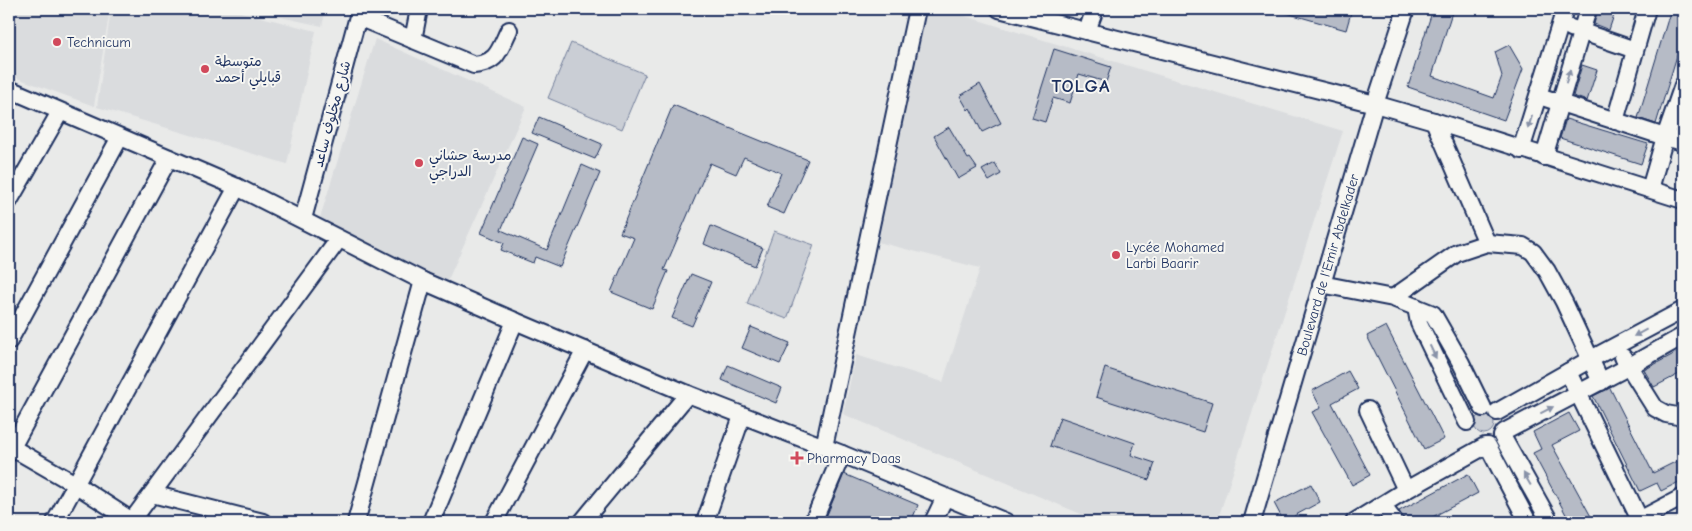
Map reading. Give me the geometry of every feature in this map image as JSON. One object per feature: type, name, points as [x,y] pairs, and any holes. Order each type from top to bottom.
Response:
[{"type":"street","points":[[413,40],[419,9]]},
{"type":"street","points":[[824,447],[916,9]]},
{"type":"street","points":[[1000,9],[1375,104],[1683,200]]},
{"type":"street","points":[[1087,31],[1095,9]]},
{"type":"street","name":"Boulevard de l'Emir Abdelkader","points":[[1252,522],[1375,104],[1406,9]]},
{"type":"street","points":[[1544,157],[1588,9]]},
{"type":"street","points":[[1614,120],[1648,9]]},
{"type":"street","points":[[359,13],[413,40],[474,65],[485,64],[496,58],[509,30]]},
{"type":"street","name":"شارع مخلوف ساعد","points":[[303,219],[359,13]]},
{"type":"street","points":[[1521,150],[1563,16],[1582,32],[1635,50]]},
{"type":"street","points":[[1650,189],[1683,84]]},
{"type":"street","points":[[9,89],[237,187],[423,281],[515,321],[688,394],[842,454],[1006,522]]},
{"type":"street","points":[[1539,96],[1683,142]]},
{"type":"street","points":[[9,202],[60,112]]},
{"type":"street","points":[[1434,121],[1487,244]]},
{"type":"street","points":[[9,341],[120,137]]},
{"type":"street","points":[[169,158],[10,449],[75,484],[131,522],[340,239]]},
{"type":"street","points":[[55,522],[237,187]]},
{"type":"street","points":[[1393,298],[1457,253],[1487,244],[1523,246],[1533,252],[1547,270],[1601,382]]},
{"type":"street","points":[[356,522],[423,281]]},
{"type":"street","points":[[1321,284],[1393,298],[1417,315],[1467,422],[1468,435],[1478,444],[1486,446],[1528,522]]},
{"type":"street","points":[[1467,422],[1476,411],[1490,410],[1568,372],[1683,310]]},
{"type":"street","points":[[1354,522],[1406,490],[1486,446],[1499,441],[1503,434],[1504,425],[1502,418],[1490,410],[1433,314],[1417,315]]},
{"type":"street","points":[[430,522],[515,321]]},
{"type":"street","points":[[1503,434],[1683,336]]},
{"type":"street","points":[[1616,346],[1655,408],[1666,414],[1683,417]]},
{"type":"street","points":[[494,522],[586,350]]},
{"type":"street","points":[[1568,372],[1640,521],[1683,497]]},
{"type":"street","points":[[582,522],[688,394]]},
{"type":"street","points":[[1368,410],[1406,490]]},
{"type":"street","points":[[705,522],[742,416]]},
{"type":"street","points":[[1503,434],[1550,522]]},
{"type":"street","points":[[813,522],[842,454]]},
{"type":"street","points":[[152,494],[254,521]]},
{"type":"street","points":[[933,522],[945,497]]},
{"type":"street","points":[[1382,505],[1395,522]]},
{"type":"shaded area","name":"Technicum","points":[[9,9],[110,9],[94,106],[9,75]]},
{"type":"shaded area","name":"متوسطة قبايلي أحمد","points":[[111,9],[229,9],[316,31],[287,164],[97,107]]},
{"type":"shaded area","points":[[243,9],[326,9],[322,26]]},
{"type":"shaded area","name":"Lycée Mohamed Larbi Baarir","points":[[927,9],[942,9],[1343,131],[1217,522],[1100,522],[843,414],[856,355],[943,382],[980,268],[878,242]]},
{"type":"shaded area","name":"مدرسة حشاني الدراجي","points":[[375,39],[526,107],[447,282],[320,218]]},
{"type":"shaded area","points":[[571,43],[645,74],[622,129],[548,98]]},
{"type":"shaded area","points":[[774,231],[814,245],[787,319],[747,304]]},
{"type":"shaded area","points":[[1484,414],[1491,417],[1494,424],[1491,431],[1484,434],[1477,431],[1474,424],[1477,417]]},
{"type":"building","points":[[1283,9],[1352,9],[1346,30],[1283,12]]},
{"type":"building","points":[[1433,9],[1453,9],[1432,76],[1494,98],[1502,76],[1495,52],[1509,45],[1523,69],[1504,120],[1408,87]]},
{"type":"building","points":[[1598,9],[1616,9],[1609,30],[1594,24]]},
{"type":"building","points":[[1671,9],[1683,9],[1683,36],[1656,124],[1638,118]]},
{"type":"building","points":[[1054,49],[1111,67],[1106,82],[1079,74],[1070,103],[1053,98],[1045,122],[1032,118]]},
{"type":"building","points":[[1582,65],[1597,70],[1587,101],[1573,96]]},
{"type":"building","points":[[980,84],[1001,123],[982,132],[970,108],[968,110],[960,96]]},
{"type":"building","points":[[673,105],[808,160],[784,214],[767,207],[781,173],[744,157],[736,174],[710,163],[664,270],[668,271],[652,309],[611,292],[634,238],[620,233]]},
{"type":"building","points":[[539,117],[602,144],[595,159],[532,133]]},
{"type":"building","points":[[1566,119],[1648,144],[1641,164],[1560,138]]},
{"type":"building","points":[[949,127],[968,159],[970,158],[977,168],[958,179],[934,136]]},
{"type":"building","points":[[522,137],[538,144],[501,230],[547,250],[582,165],[600,173],[560,267],[535,257],[533,263],[501,250],[504,243],[481,233]]},
{"type":"building","points":[[995,163],[1001,174],[989,181],[982,170]]},
{"type":"building","points":[[711,226],[763,248],[755,266],[704,244]]},
{"type":"building","points":[[691,274],[711,282],[692,326],[672,318]]},
{"type":"building","points":[[1386,326],[1444,439],[1424,449],[1367,336]]},
{"type":"building","points":[[751,327],[790,343],[780,364],[742,348]]},
{"type":"building","points":[[1683,349],[1683,372],[1654,387],[1644,370]]},
{"type":"building","points":[[728,365],[782,388],[776,403],[722,380]]},
{"type":"building","points":[[1105,368],[1212,403],[1203,432],[1096,397]]},
{"type":"building","points":[[1348,371],[1358,389],[1332,403],[1370,475],[1352,485],[1312,412],[1321,408],[1312,391]]},
{"type":"building","points":[[1610,388],[1653,473],[1683,458],[1683,480],[1661,491],[1657,483],[1640,491],[1593,396]]},
{"type":"building","points":[[1569,413],[1579,431],[1552,445],[1594,522],[1570,522],[1533,453],[1541,449],[1533,432]]},
{"type":"building","points":[[1060,417],[1135,443],[1131,455],[1155,463],[1149,480],[1050,446]]},
{"type":"building","points":[[844,474],[918,505],[911,522],[824,522]]},
{"type":"building","points":[[1468,474],[1478,493],[1423,522],[1405,522],[1399,511]]},
{"type":"building","points":[[1311,484],[1320,502],[1294,516],[1297,522],[1284,522],[1274,503]]},
{"type":"place","name":"Technicum","points":[[57,42]]},
{"type":"place","name":"متوسطة قبايلي أحمد","points":[[205,69]]},
{"type":"place","name":"مدرسة حشاني الدراجي","points":[[419,163]]},
{"type":"place","name":"Lycée Mohamed Larbi Baarir","points":[[1116,255]]},
{"type":"place","name":"Pharmacy Daas","points":[[797,458]]},
{"type":"district","name":"TOLGA","points":[[1081,86]]}]
